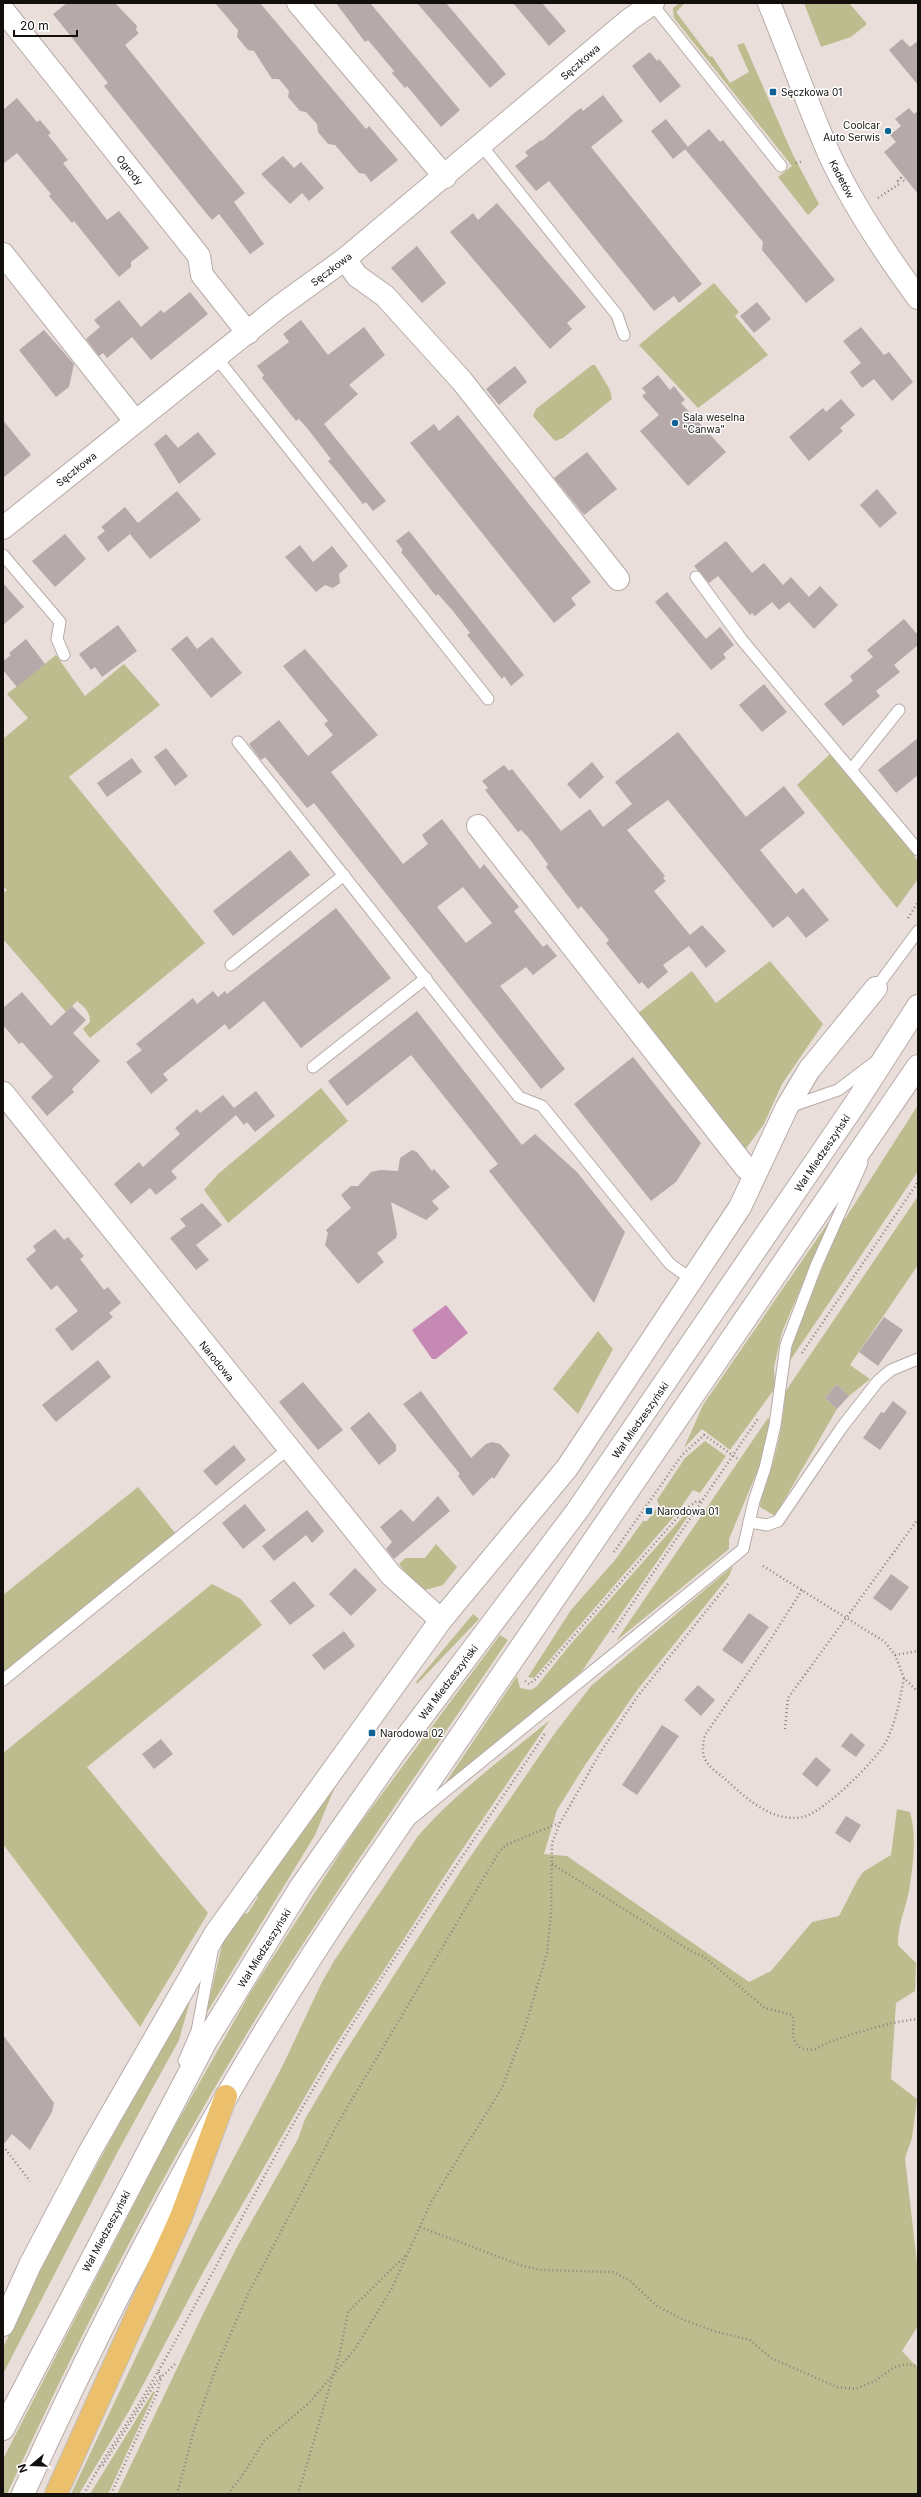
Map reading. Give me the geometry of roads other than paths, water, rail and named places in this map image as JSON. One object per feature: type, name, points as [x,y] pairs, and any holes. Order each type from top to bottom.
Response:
[{"type":"main road","points":[[56,2494],[181,2217],[226,2096]]},
{"type":"street","points":[[298,3],[445,177]]},
{"type":"street","name":"Sęczkowa","points":[[4,526],[280,306],[345,259],[482,146],[629,20],[653,3]]},
{"type":"street","name":"Kadetów","points":[[769,3],[830,156],[855,205],[885,254],[918,298]]},
{"type":"street","name":"Ogrody","points":[[3,10],[199,256],[202,275],[248,333]]},
{"type":"street","points":[[3,254],[134,421]]},
{"type":"street","points":[[345,259],[357,276],[385,296],[462,381],[618,578]]},
{"type":"street","points":[[478,826],[746,1168]]},
{"type":"street","points":[[3,2325],[30,2265],[89,2153],[215,1934],[441,1620],[567,1468],[740,1207],[787,1107],[809,1070],[876,988]]},
{"type":"street","name":"Wał Miedzeszyński","points":[[3,2429],[206,2041],[300,1888],[393,1755],[577,1511],[820,1157],[918,1006]]},
{"type":"street","points":[[23,2494],[97,2337],[174,2190],[226,2096],[319,1944],[918,1066]]},
{"type":"street","name":"Narodowa","points":[[7,1107],[390,1575],[441,1620]]},
{"type":"lane","points":[[653,3],[781,166]]},
{"type":"lane","points":[[482,146],[617,315],[624,335]]},
{"type":"lane","points":[[216,357],[488,699]]},
{"type":"lane","points":[[3,555],[60,622],[56,639],[64,655]]},
{"type":"lane","points":[[696,577],[742,640],[918,850]]},
{"type":"lane","points":[[851,770],[899,710]]},
{"type":"lane","points":[[238,742],[519,1097],[542,1106],[670,1264],[691,1279]]},
{"type":"lane","points":[[231,964],[344,875]]},
{"type":"lane","points":[[876,988],[918,931]]},
{"type":"lane","points":[[313,1067],[426,978]]},
{"type":"lane","points":[[787,1107],[838,1090],[889,1052]]},
{"type":"lane","points":[[393,1834],[743,1549],[775,1425],[786,1345],[816,1266],[883,1117]]},
{"type":"lane","points":[[749,1522],[767,1524],[778,1521],[842,1427],[878,1381],[891,1370],[918,1359]]},
{"type":"lane","points":[[3,1680],[288,1449]]},
{"type":"lane","points":[[154,2138],[197,2031],[215,1934]]},
{"type":"place","name":"Sęczkowa 01","points":[[773,92]]},
{"type":"place","name":"Coolcar Auto Serwis","points":[[888,131]]},
{"type":"place","name":"Sala weselna \"Canwa\"","points":[[675,423]]},
{"type":"place","name":"Narodowa 01","points":[[649,1511]]},
{"type":"place","name":"Narodowa 02","points":[[372,1733]]}]
